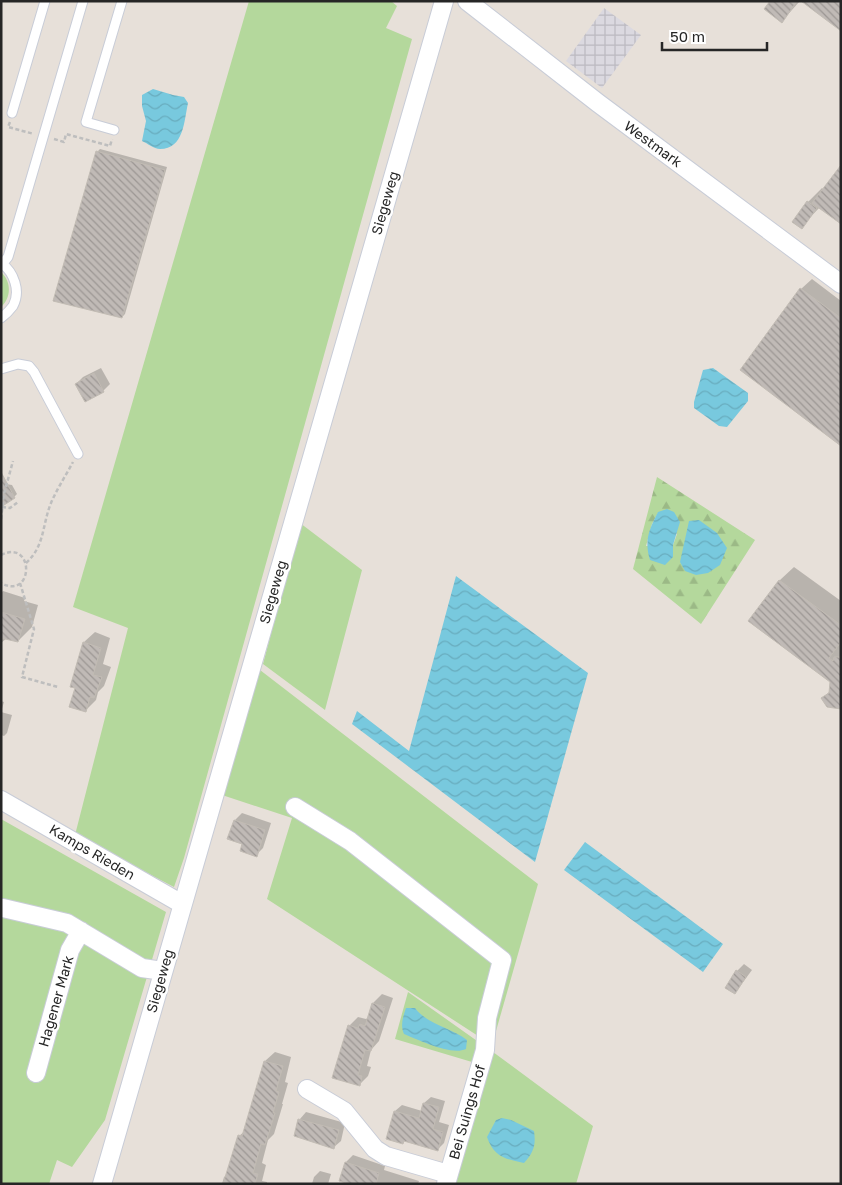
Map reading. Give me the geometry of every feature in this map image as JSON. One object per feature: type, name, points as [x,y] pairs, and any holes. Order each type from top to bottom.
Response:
[{"type":"street","name":"Siegeweg","points":[[102,1184],[444,1]]},
{"type":"street","name":"Westmark","points":[[467,1],[598,104],[841,284]]},
{"type":"street","name":"Kamps Rieden","points":[[1,800],[182,904]]},
{"type":"street","name":"Bei Suings Hof","points":[[295,807],[350,841],[502,960],[487,1018],[485,1050],[447,1179],[386,1156],[375,1149],[344,1112],[307,1089]]},
{"type":"street","points":[[3,908],[67,923],[142,968],[163,971]]},
{"type":"street","name":"Hagener Mark","points":[[36,1073],[70,950],[81,931]]},
{"type":"lane","points":[[12,113],[45,1]]},
{"type":"lane","points":[[1,318],[13,306],[17,290],[12,274],[2,263],[8,257],[83,1]]},
{"type":"lane","points":[[114,130],[86,122],[122,1]]},
{"type":"lane","points":[[1,369],[18,364],[28,366],[34,372],[78,454]]},
{"type":"path","points":[[12,113],[8,127],[64,142],[66,134],[110,146],[114,130]]},
{"type":"path","points":[[26,564],[34,556],[43,535],[51,503],[78,454]]},
{"type":"path","points":[[1,519],[13,461]]},
{"type":"path","points":[[2,508],[10,508],[18,502]]},
{"type":"path","points":[[1,555],[9,552],[15,553],[20,555],[26,564],[26,574],[20,583],[9,586],[1,583]]},
{"type":"path","points":[[20,583],[34,629],[22,676],[58,687]]},
{"type":"shaded area","points":[[604,8],[641,35],[602,88],[566,61]]},
{"type":"green space","points":[[249,1],[391,1],[397,6],[386,28],[412,39],[184,858],[174,887],[75,835],[128,628],[73,607]]},
{"type":"green space","points":[[1,272],[7,280],[9,290],[7,299],[1,307]]},
{"type":"green space","points":[[657,477],[755,540],[701,624],[633,569]],"holes":[[[658,513],[677,534],[673,545],[646,546],[652,524]]]},
{"type":"green space","points":[[300,523],[362,570],[325,710],[263,664]]},
{"type":"green space","points":[[260,670],[538,884],[492,1045],[267,899],[292,818],[219,794]]},
{"type":"green space","points":[[1,819],[166,912],[105,1120],[72,1167],[57,1160],[49,1184],[1,1184]]},
{"type":"green space","points":[[408,992],[480,1043],[476,1047],[472,1062],[395,1039]]},
{"type":"green space","points":[[493,1052],[593,1126],[576,1184],[455,1184]]},
{"type":"water","points":[[153,89],[184,97],[188,103],[182,133],[174,144],[168,148],[158,149],[142,141],[146,121],[142,106],[142,95]]},
{"type":"water","points":[[713,368],[748,393],[748,401],[727,427],[719,426],[694,408],[703,370]]},
{"type":"water","points":[[667,509],[674,512],[680,522],[673,545],[673,557],[665,565],[650,560],[647,547],[650,530],[658,512]]},
{"type":"water","points":[[699,520],[717,533],[727,548],[720,565],[708,573],[696,575],[685,571],[680,562],[689,521]]},
{"type":"water","points":[[456,576],[588,673],[535,862],[352,724],[357,711],[409,751]]},
{"type":"water","points":[[585,842],[723,944],[703,972],[564,870]]},
{"type":"water","points":[[406,1008],[415,1008],[426,1018],[467,1040],[466,1049],[460,1051],[444,1049],[404,1034],[402,1024]]},
{"type":"water","points":[[502,1118],[511,1120],[534,1131],[534,1148],[524,1163],[501,1156],[490,1144],[487,1137],[496,1120]]},
{"type":"building","points":[[770,1],[797,1],[782,23],[764,9]]},
{"type":"building","points":[[801,1],[841,1],[841,31]]},
{"type":"building","points":[[96,151],[165,170],[122,318],[53,301]]},
{"type":"building","points":[[841,165],[841,224],[812,203]]},
{"type":"building","points":[[807,201],[817,208],[802,229],[792,222]]},
{"type":"building","points":[[800,288],[841,318],[841,446],[740,370]]},
{"type":"building","points":[[94,373],[104,392],[85,402],[75,384]]},
{"type":"building","points":[[1,472],[15,498],[1,507]]},
{"type":"building","points":[[779,580],[841,625],[841,642],[829,658],[833,661],[834,657],[841,657],[841,709],[827,707],[821,698],[829,693],[830,682],[748,621]]},
{"type":"building","points":[[1,612],[25,619],[18,642],[1,638]]},
{"type":"building","points":[[83,642],[101,648],[93,675],[102,677],[94,698],[90,697],[86,712],[69,707],[75,688],[70,687]]},
{"type":"building","points":[[234,820],[265,830],[257,857],[240,851],[242,844],[227,839]]},
{"type":"building","points":[[736,970],[746,977],[735,994],[725,988]]},
{"type":"building","points":[[372,1003],[385,1007],[371,1051],[365,1050],[358,1075],[362,1076],[360,1086],[332,1078],[348,1025],[358,1028],[360,1024],[365,1026]]},
{"type":"building","points":[[264,1061],[283,1066],[276,1091],[279,1092],[273,1113],[275,1113],[265,1145],[261,1144],[253,1173],[258,1174],[255,1184],[223,1184],[238,1135],[242,1136]]},
{"type":"building","points":[[423,1103],[439,1107],[433,1129],[443,1132],[438,1151],[404,1141],[403,1144],[386,1139],[394,1111],[419,1118]]},
{"type":"building","points":[[298,1119],[339,1130],[334,1149],[294,1136]]},
{"type":"building","points":[[345,1162],[379,1173],[376,1184],[350,1184],[339,1181]]}]
